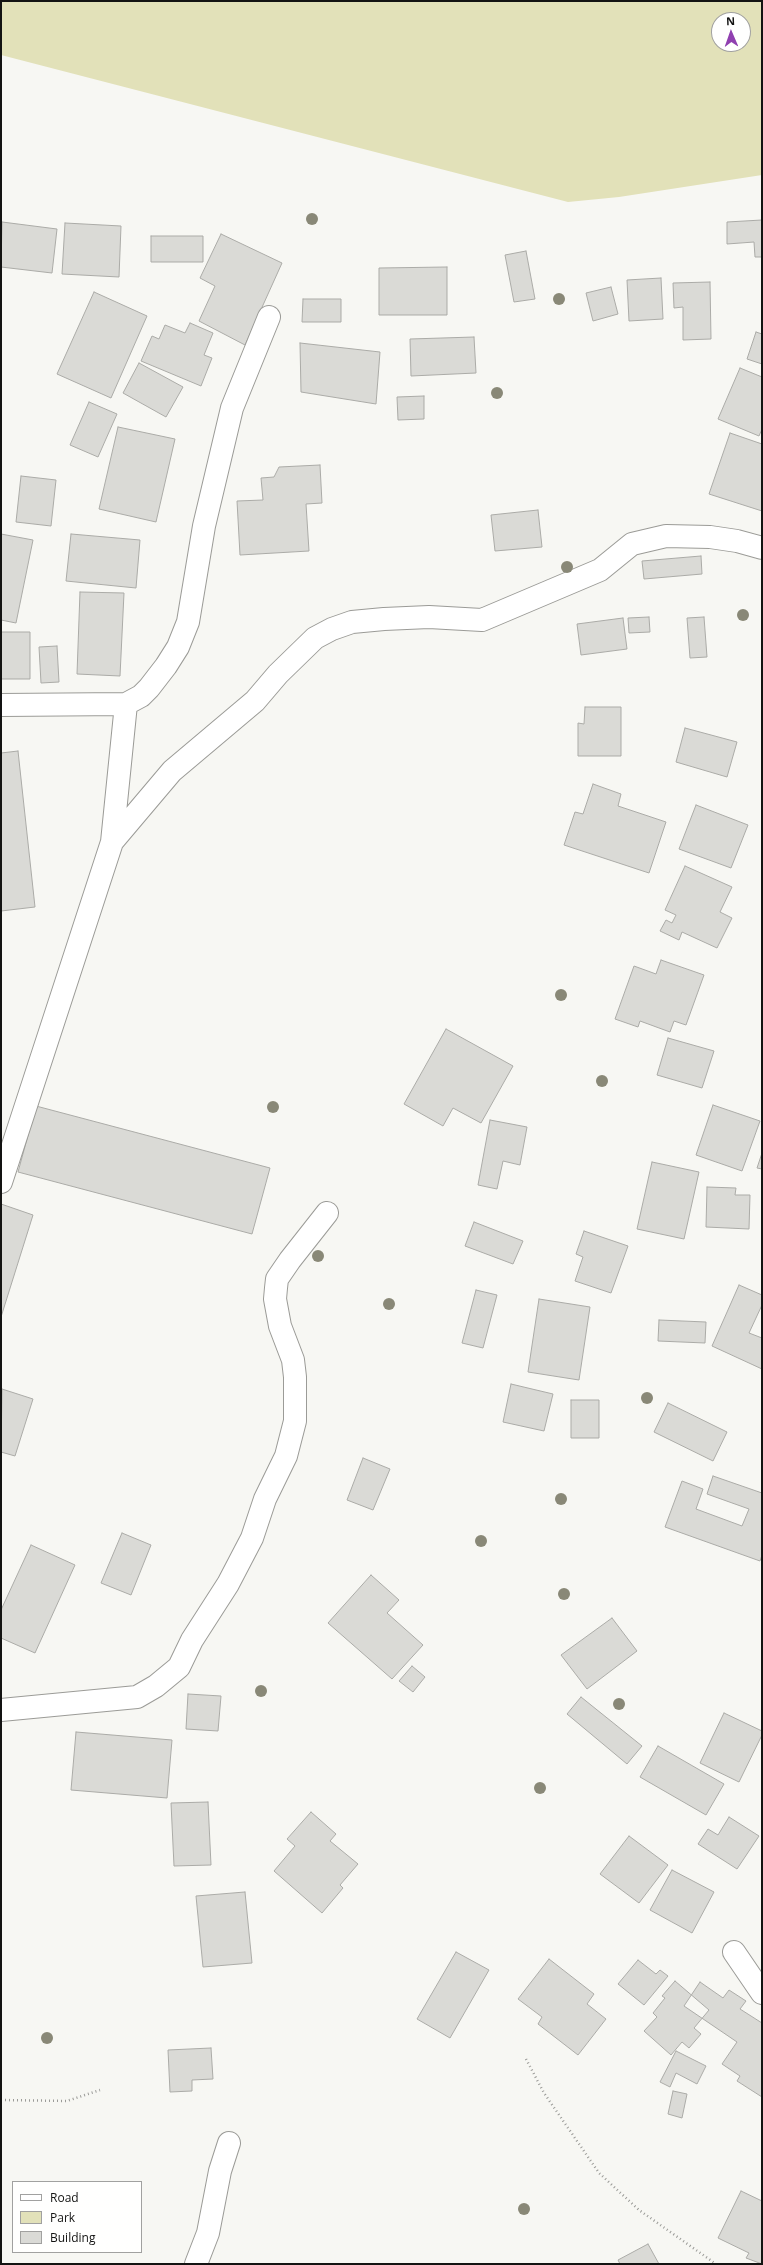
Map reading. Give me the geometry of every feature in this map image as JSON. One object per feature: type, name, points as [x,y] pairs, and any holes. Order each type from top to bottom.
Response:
[{"type":"street","points":[[1,705],[126,704],[140,696],[162,672],[178,646],[188,622],[204,526],[232,408],[269,317]]},
{"type":"street","points":[[112,842],[172,771],[255,701],[278,674],[316,638],[332,629],[352,622],[384,619],[429,617],[482,620],[600,570],[632,544],[666,536],[710,537],[737,541],[762,548]]},
{"type":"street","points":[[1,1182],[112,842],[126,704]]},
{"type":"street","points":[[1,1710],[137,1697],[156,1686],[179,1667],[192,1640],[228,1584],[252,1538],[265,1500],[286,1456],[295,1421],[295,1377],[293,1360],[280,1326],[275,1299],[277,1279],[327,1213]]},
{"type":"street","points":[[734,1952],[762,1993]]},
{"type":"street","points":[[196,2264],[208,2233],[220,2171],[229,2143]]},
{"type":"path","points":[[526,2059],[544,2093],[600,2173],[638,2210],[716,2264]]},
{"type":"path","points":[[1,2100],[67,2101],[100,2090]]},
{"type":"green space","points":[[1,1],[762,1],[762,175],[619,197],[568,202],[1,55]]},
{"type":"building","points":[[762,220],[762,257],[755,257],[754,242],[727,244],[727,222]]},
{"type":"building","points":[[2,222],[57,229],[52,273],[1,267]]},
{"type":"building","points":[[65,223],[121,226],[119,277],[62,274]]},
{"type":"building","points":[[221,234],[282,263],[245,345],[199,321],[215,286],[200,278]]},
{"type":"building","points":[[151,236],[203,236],[203,262],[151,262]]},
{"type":"building","points":[[526,251],[535,299],[514,302],[505,255]]},
{"type":"building","points":[[447,267],[447,315],[379,315],[379,268]]},
{"type":"building","points":[[661,278],[663,319],[629,321],[627,280]]},
{"type":"building","points":[[710,282],[711,339],[683,340],[683,307],[674,308],[673,283]]},
{"type":"building","points":[[611,287],[618,314],[593,321],[586,293]]},
{"type":"building","points":[[94,292],[147,316],[111,398],[57,374]]},
{"type":"building","points":[[303,299],[341,299],[341,322],[302,322]]},
{"type":"building","points":[[190,323],[213,333],[204,355],[212,358],[201,386],[141,361],[152,336],[159,339],[165,325],[185,333]]},
{"type":"building","points":[[756,332],[762,334],[762,364],[747,359]]},
{"type":"building","points":[[474,337],[476,373],[411,376],[410,339]]},
{"type":"building","points":[[300,343],[380,352],[376,404],[301,392]]},
{"type":"building","points":[[139,363],[183,387],[166,417],[123,393]]},
{"type":"building","points":[[740,368],[762,377],[762,429],[759,436],[718,419]]},
{"type":"building","points":[[424,396],[424,419],[398,420],[397,397]]},
{"type":"building","points":[[89,402],[117,414],[98,457],[70,445]]},
{"type":"building","points":[[118,427],[175,439],[156,522],[99,509]]},
{"type":"building","points":[[730,433],[762,444],[762,511],[709,494]]},
{"type":"building","points":[[320,465],[322,503],[306,504],[309,551],[240,555],[237,501],[263,500],[261,478],[274,477],[279,467]]},
{"type":"building","points":[[21,476],[56,480],[51,526],[16,522]]},
{"type":"building","points":[[538,510],[542,547],[495,551],[491,515]]},
{"type":"building","points":[[1,534],[33,540],[16,623],[1,620]]},
{"type":"building","points":[[71,534],[140,540],[136,588],[66,581]]},
{"type":"building","points":[[701,556],[702,574],[644,579],[642,561]]},
{"type":"building","points":[[80,592],[124,593],[120,676],[77,674]]},
{"type":"building","points":[[649,617],[650,632],[629,633],[628,618]]},
{"type":"building","points":[[704,617],[707,657],[690,658],[687,618]]},
{"type":"building","points":[[623,618],[627,649],[581,655],[577,624]]},
{"type":"building","points":[[1,632],[30,632],[30,679],[1,679]]},
{"type":"building","points":[[57,646],[59,682],[41,683],[39,647]]},
{"type":"building","points":[[585,707],[621,707],[621,756],[578,756],[578,723],[584,724]]},
{"type":"building","points":[[685,728],[737,742],[727,777],[676,762]]},
{"type":"building","points":[[18,751],[35,907],[1,911],[1,753]]},
{"type":"building","points":[[593,784],[621,794],[618,806],[666,822],[649,873],[564,845],[575,812],[583,814]]},
{"type":"building","points":[[696,805],[748,825],[731,868],[679,849]]},
{"type":"building","points":[[685,866],[732,887],[720,912],[732,918],[717,948],[682,932],[679,940],[660,931],[666,920],[672,923],[676,915],[665,910]]},
{"type":"building","points":[[661,960],[704,975],[686,1025],[674,1021],[670,1032],[640,1021],[638,1027],[615,1019],[634,966],[656,974]]},
{"type":"building","points":[[446,1029],[513,1066],[481,1123],[453,1108],[443,1126],[404,1104]]},
{"type":"building","points":[[668,1038],[714,1051],[702,1088],[657,1075]]},
{"type":"building","points":[[713,1105],[760,1121],[742,1171],[696,1155]]},
{"type":"building","points":[[36,1106],[270,1168],[252,1234],[18,1172]]},
{"type":"building","points":[[490,1120],[527,1127],[520,1165],[503,1161],[497,1189],[478,1185]]},
{"type":"building","points":[[762,1153],[762,1169],[757,1168]]},
{"type":"building","points":[[652,1162],[699,1172],[684,1239],[637,1229]]},
{"type":"building","points":[[707,1187],[736,1188],[735,1195],[750,1195],[749,1229],[706,1227]]},
{"type":"building","points":[[1,1204],[33,1215],[1,1317]]},
{"type":"building","points":[[474,1222],[523,1241],[513,1264],[465,1246]]},
{"type":"building","points":[[584,1231],[628,1246],[611,1293],[575,1281],[583,1257],[576,1254]]},
{"type":"building","points":[[739,1285],[762,1295],[762,1305],[749,1333],[762,1338],[762,1369],[712,1346]]},
{"type":"building","points":[[476,1290],[497,1295],[483,1348],[462,1343]]},
{"type":"building","points":[[539,1299],[590,1307],[579,1380],[528,1372]]},
{"type":"building","points":[[659,1320],[706,1322],[705,1343],[658,1341]]},
{"type":"building","points":[[511,1384],[553,1394],[544,1431],[503,1422]]},
{"type":"building","points":[[2,1389],[33,1399],[15,1456],[1,1452]]},
{"type":"building","points":[[571,1400],[599,1400],[599,1438],[571,1438]]},
{"type":"building","points":[[668,1403],[727,1432],[713,1461],[654,1432]]},
{"type":"building","points":[[363,1458],[390,1469],[373,1510],[347,1500]]},
{"type":"building","points":[[713,1476],[762,1493],[762,1555],[760,1561],[665,1527],[682,1481],[703,1489],[696,1509],[742,1526],[749,1509],[707,1494]]},
{"type":"building","points":[[122,1533],[151,1545],[131,1595],[101,1583]]},
{"type":"building","points":[[31,1545],[75,1565],[35,1653],[1,1638],[1,1610]]},
{"type":"building","points":[[371,1575],[399,1600],[387,1613],[423,1645],[392,1679],[328,1623]]},
{"type":"building","points":[[612,1618],[637,1651],[587,1689],[561,1655]]},
{"type":"building","points":[[412,1666],[425,1677],[413,1692],[399,1681]]},
{"type":"building","points":[[188,1694],[221,1696],[218,1731],[186,1729]]},
{"type":"building","points":[[581,1697],[642,1746],[627,1764],[567,1714]]},
{"type":"building","points":[[724,1713],[762,1731],[762,1735],[739,1782],[700,1763]]},
{"type":"building","points":[[76,1732],[172,1740],[167,1798],[71,1790]]},
{"type":"building","points":[[658,1746],[724,1784],[706,1815],[640,1777]]},
{"type":"building","points":[[208,1802],[211,1865],[174,1866],[171,1803]]},
{"type":"building","points":[[311,1812],[336,1834],[330,1841],[358,1864],[340,1885],[343,1888],[322,1913],[274,1871],[295,1846],[287,1839]]},
{"type":"building","points":[[729,1817],[759,1836],[737,1869],[698,1844],[708,1829],[718,1835]]},
{"type":"building","points":[[629,1836],[668,1865],[639,1903],[600,1874]]},
{"type":"building","points":[[672,1870],[714,1892],[692,1933],[650,1910]]},
{"type":"building","points":[[245,1892],[252,1963],[203,1967],[196,1896]]},
{"type":"building","points":[[456,1952],[489,1970],[450,2038],[417,2019]]},
{"type":"building","points":[[549,1959],[594,1994],[587,2004],[606,2019],[578,2055],[538,2024],[542,2017],[518,1999]]},
{"type":"building","points":[[638,1960],[656,1974],[660,1970],[668,1976],[644,2005],[618,1984]]},
{"type":"building","points":[[675,1981],[709,2010],[694,2028],[701,2034],[689,2048],[682,2042],[671,2055],[644,2031],[657,2017],[653,2013],[665,1998],[662,1996]]},
{"type":"building","points":[[700,1982],[723,1998],[729,1990],[746,2001],[740,2009],[762,2023],[762,2097],[737,2081],[740,2076],[722,2064],[737,2042],[684,2006]]},
{"type":"building","points":[[211,2048],[213,2079],[192,2080],[192,2091],[170,2092],[168,2050]]},
{"type":"building","points":[[676,2051],[706,2066],[697,2084],[676,2073],[670,2087],[660,2082]]},
{"type":"building","points":[[673,2091],[687,2094],[682,2118],[668,2114]]},
{"type":"building","points":[[741,2191],[762,2201],[762,2264],[746,2258],[749,2253],[718,2238]]},
{"type":"building","points":[[648,2244],[659,2264],[620,2264],[618,2260]]}]
